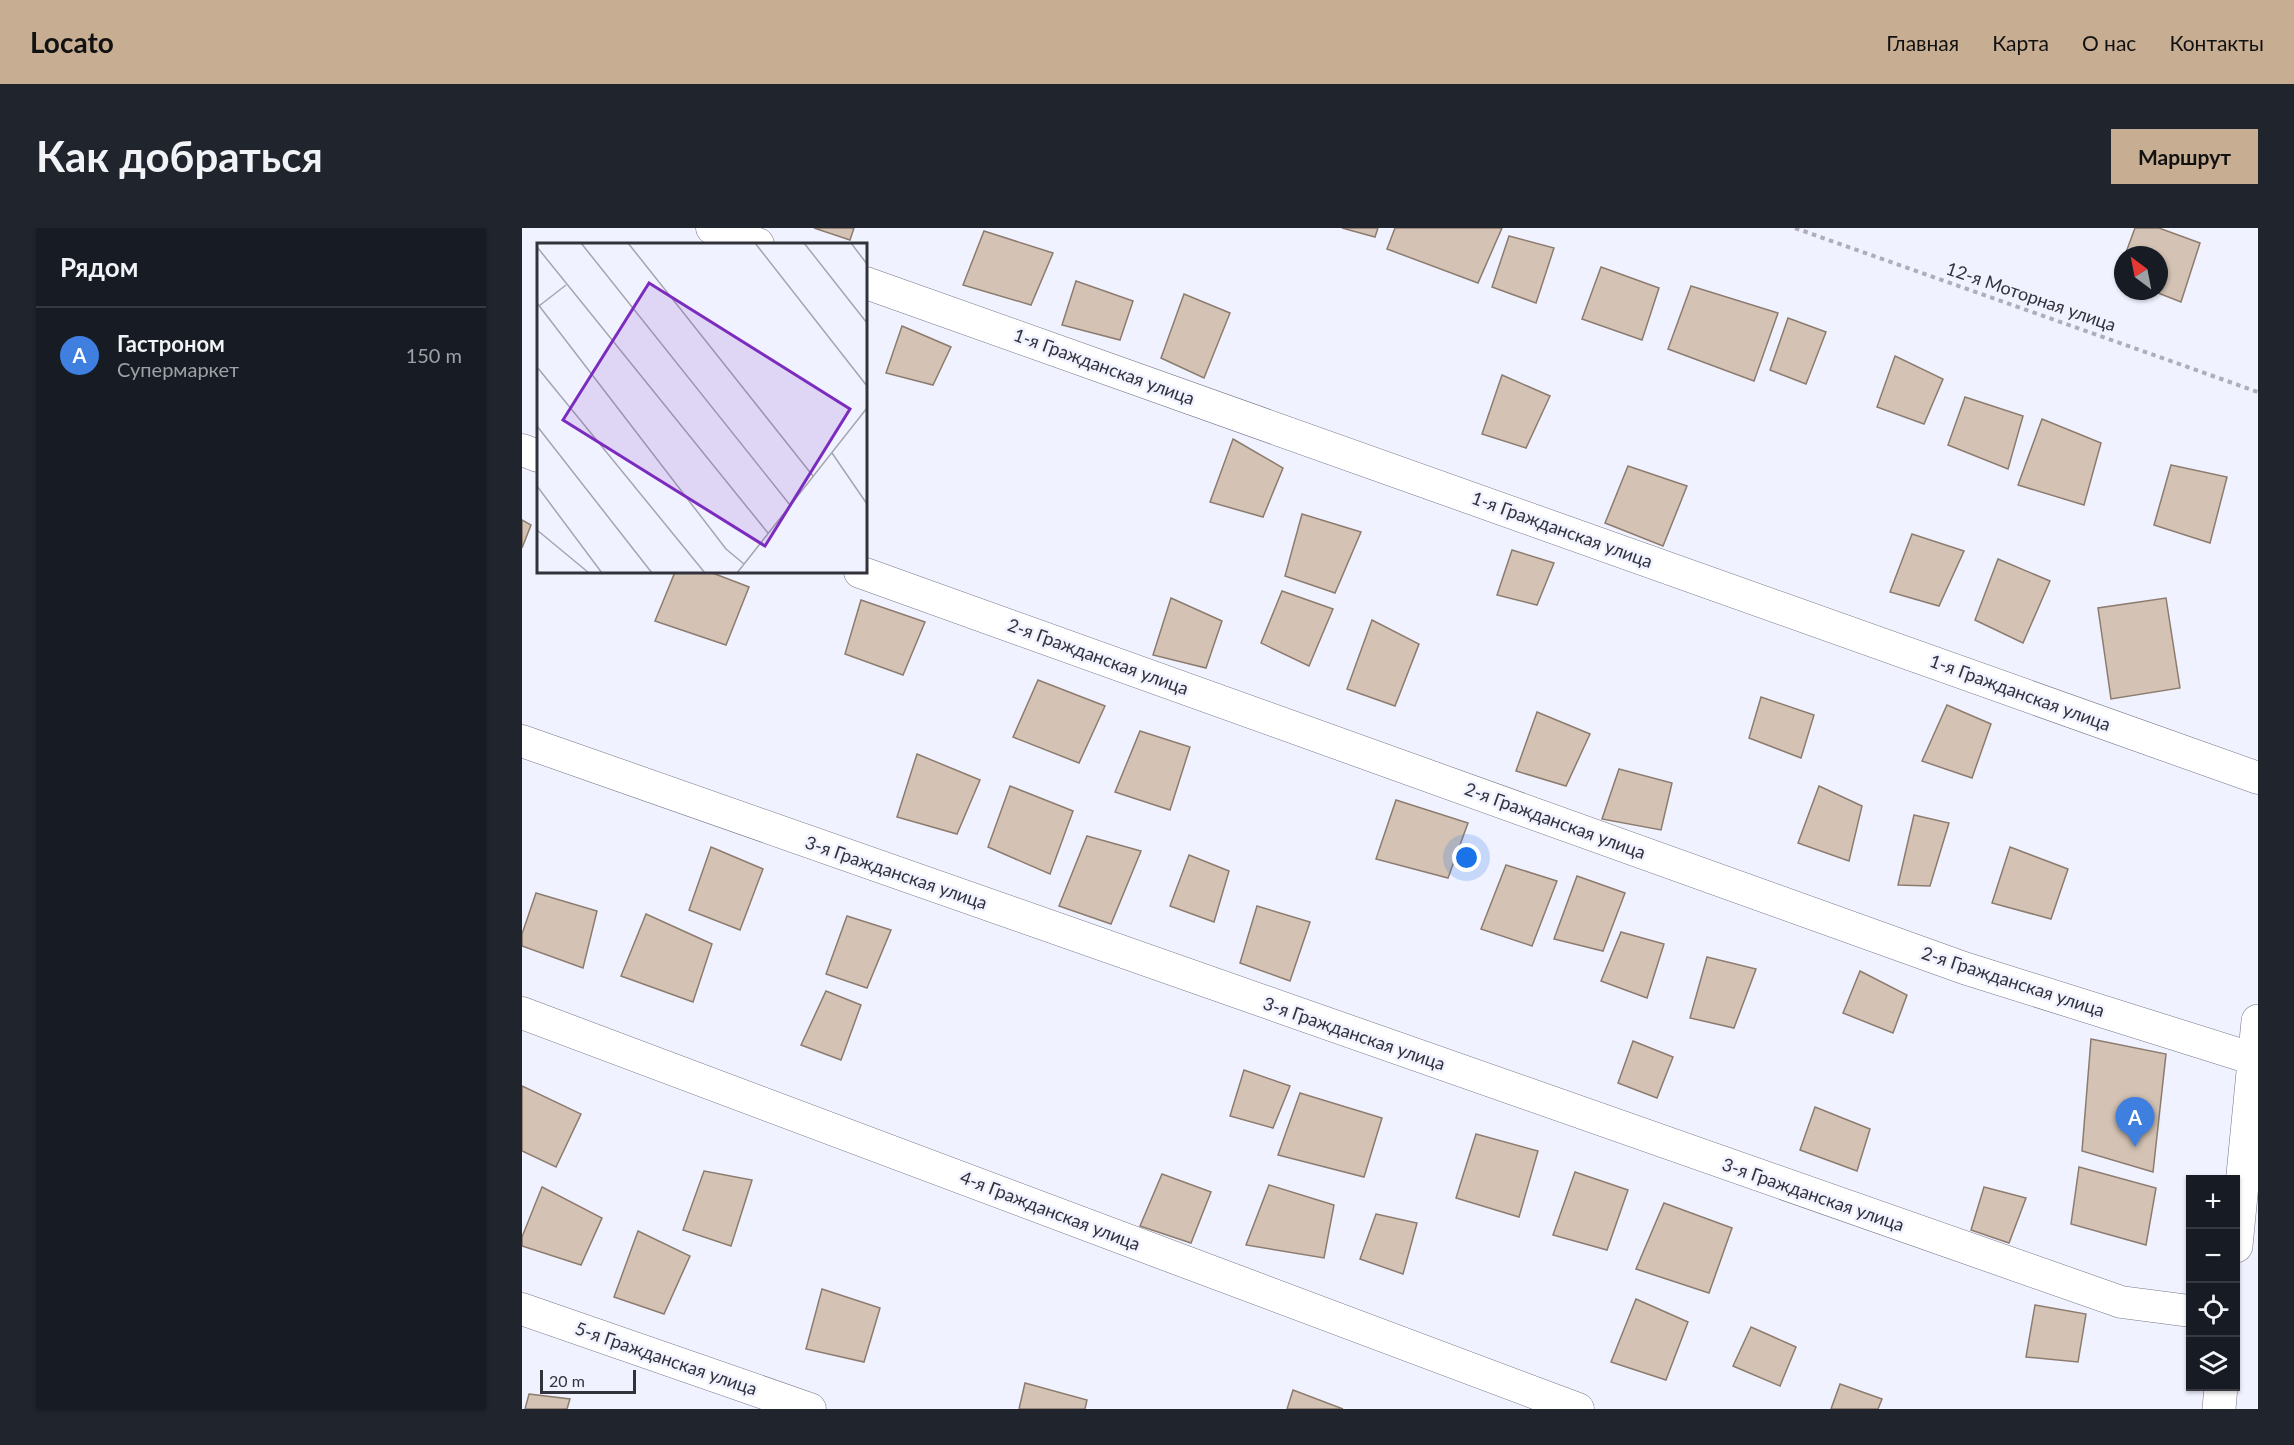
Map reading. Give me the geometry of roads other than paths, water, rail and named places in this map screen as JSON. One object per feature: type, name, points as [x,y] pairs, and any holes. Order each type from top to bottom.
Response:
[{"type":"main road","points":[[2237,1229],[2258,1021]]},
{"type":"main road","points":[[2219,1409],[2221,1391]]},
{"type":"street","points":[[712,228],[755,243]]},
{"type":"street","name":"1-я Гражданская улица","points":[[867,283],[2258,778]]},
{"type":"street","points":[[522,450],[537,456]]},
{"type":"street","name":"2-я Гражданская улица","points":[[863,573],[1953,964],[2254,1059]]},
{"type":"street","name":"3-я Гражданская улица","points":[[522,741],[2110,1299],[2186,1310]]},
{"type":"street","name":"4-я Гражданская улица","points":[[522,1013],[1578,1409]]},
{"type":"street","name":"5-я Гражданская улица","points":[[522,1309],[810,1409]]},
{"type":"place","name":"Гастроном","points":[[2135,1147]]}]
